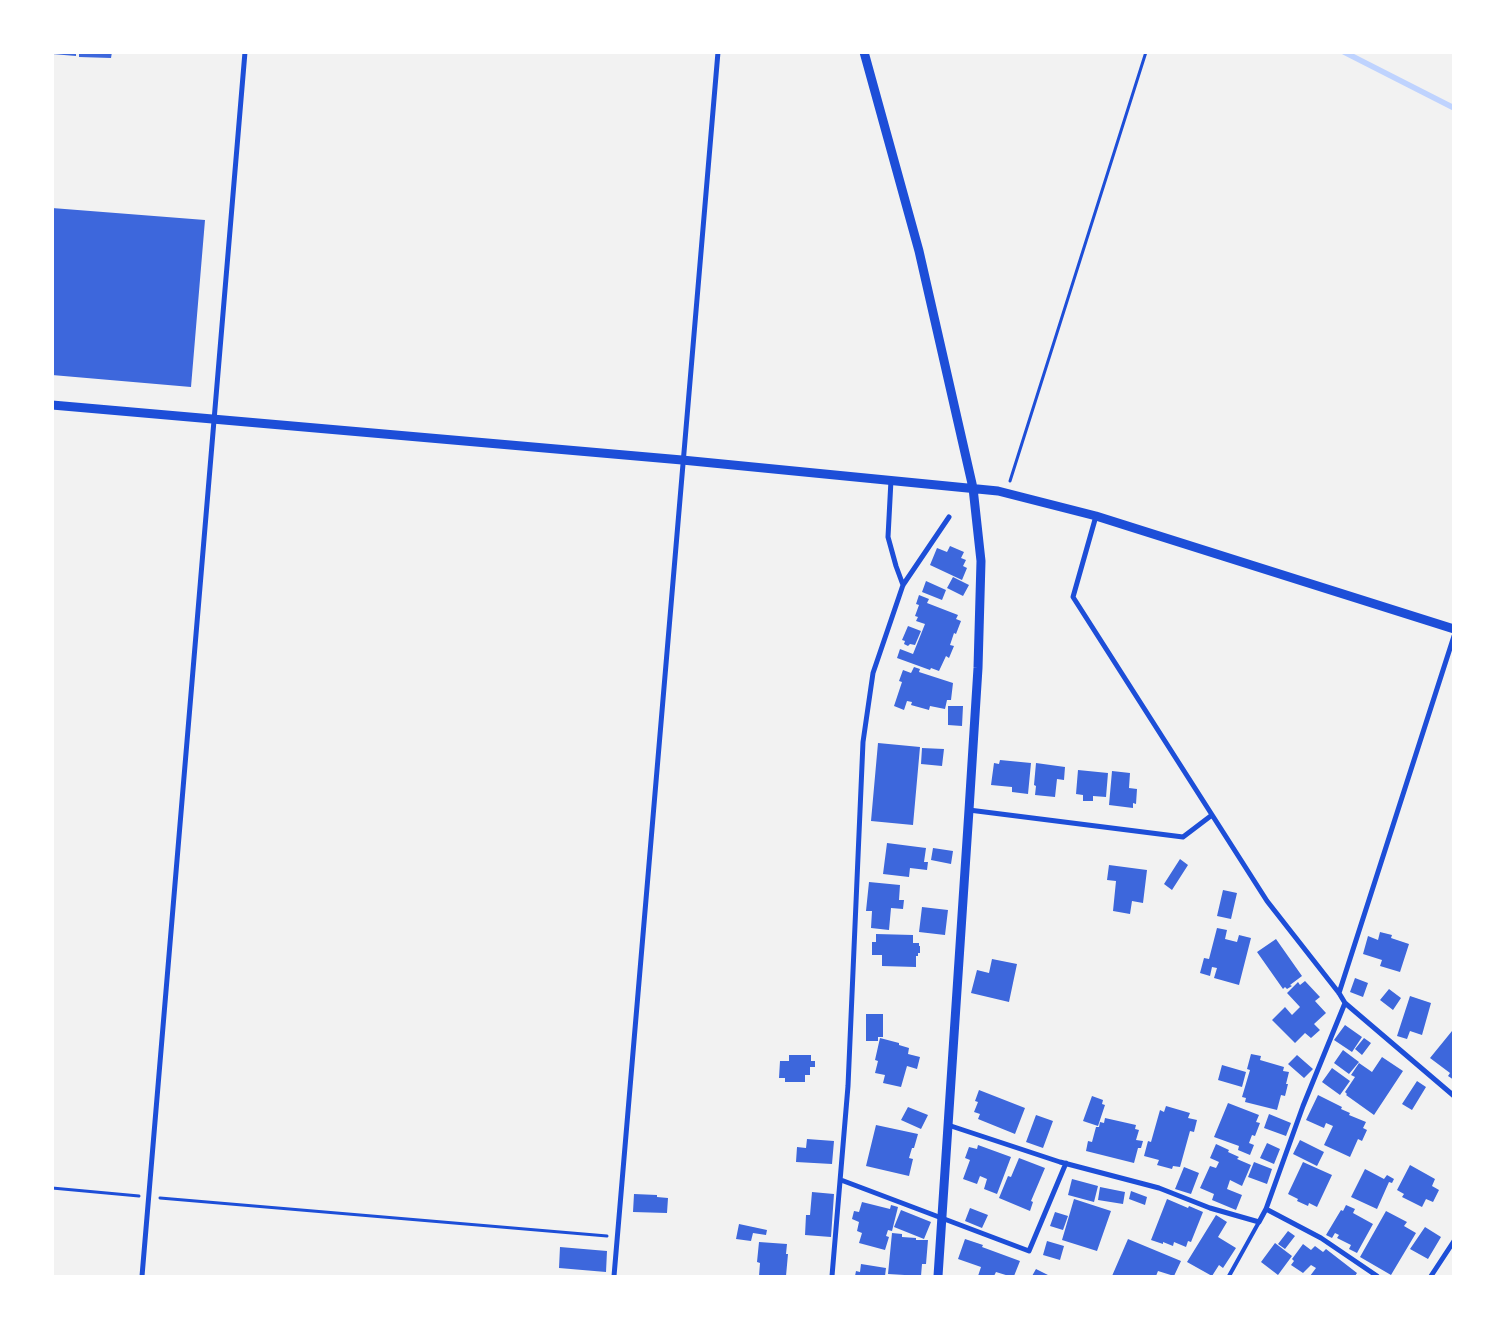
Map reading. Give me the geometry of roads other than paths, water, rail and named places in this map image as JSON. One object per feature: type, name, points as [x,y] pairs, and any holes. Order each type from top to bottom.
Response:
[{"type":"street","points":[[142,1276],[245,52]]},
{"type":"street","points":[[614,1276],[718,52]]},
{"type":"street","points":[[864,52],[919,251],[974,488],[981,561],[978,668],[938,1276]]},
{"type":"street","points":[[52,405],[682,460],[998,491],[1096,516],[1454,629]]},
{"type":"street","points":[[891,480],[888,537],[903,585]]},
{"type":"street","points":[[1096,516],[1073,597],[1267,901],[1339,993],[1345,1004],[1454,1096]]},
{"type":"street","points":[[832,1276],[848,1086],[863,742],[874,673],[903,585],[950,517]]},
{"type":"street","points":[[1339,993],[1454,636]]},
{"type":"street","points":[[969,810],[1183,837],[1212,814]]},
{"type":"street","points":[[948,1125],[1066,1163],[1158,1188],[1210,1208],[1259,1222],[1266,1209],[1303,1106],[1345,1004]]},
{"type":"street","points":[[841,1180],[1029,1251],[1066,1163]]},
{"type":"street","points":[[1266,1209],[1321,1238],[1377,1276]]},
{"type":"street","points":[[1431,1276],[1454,1241]]},
{"type":"lane","points":[[1229,1276],[1259,1222]]},
{"type":"waterway","points":[[1344,52],[1454,108]]}]
